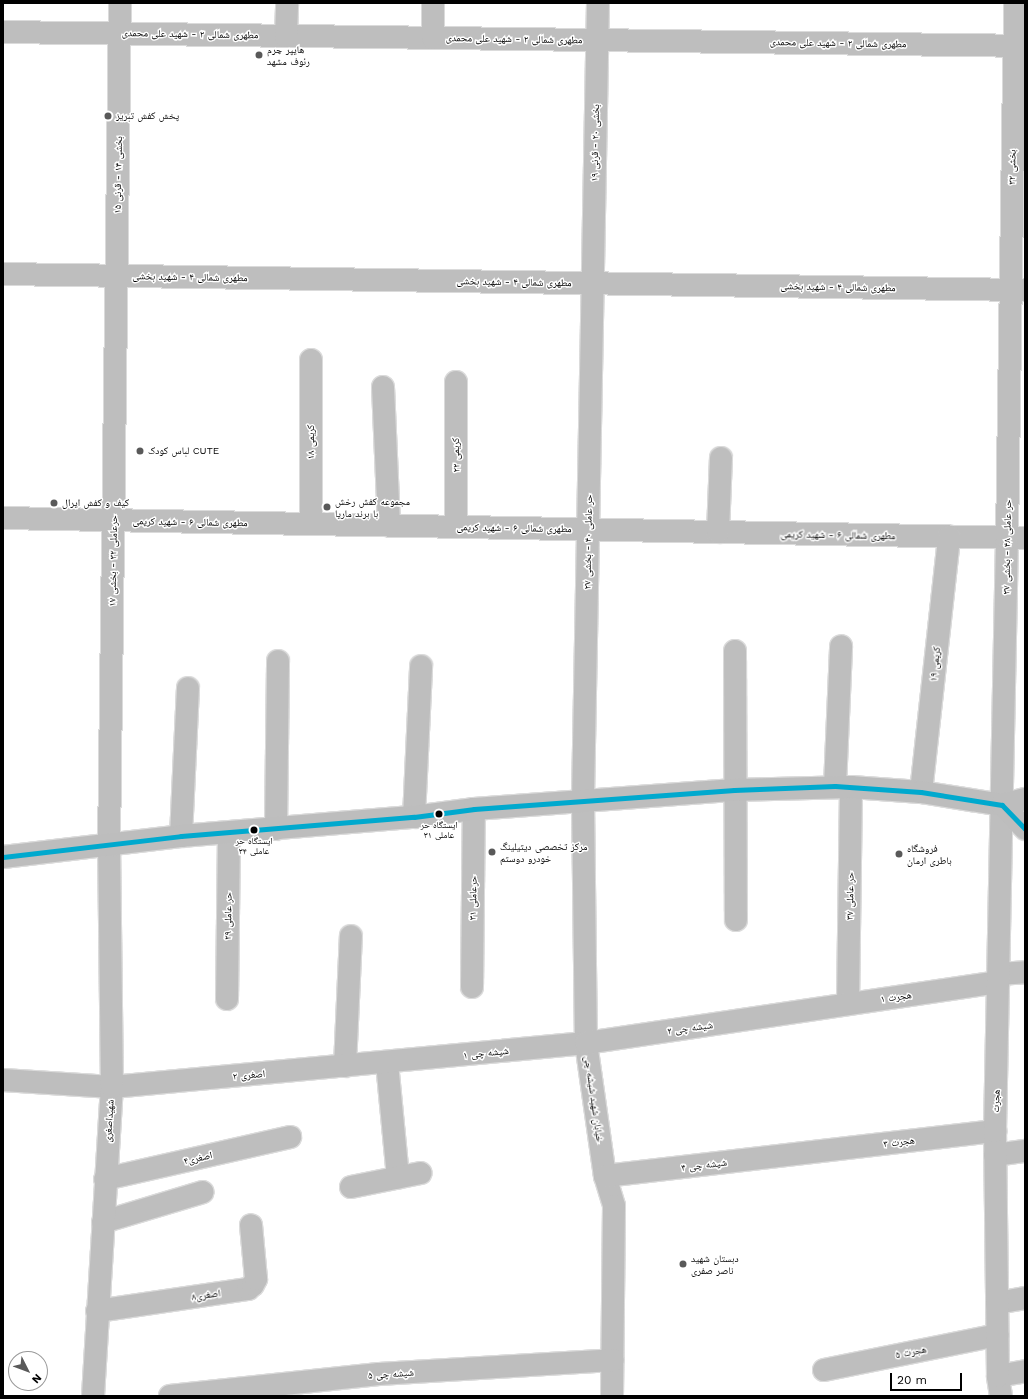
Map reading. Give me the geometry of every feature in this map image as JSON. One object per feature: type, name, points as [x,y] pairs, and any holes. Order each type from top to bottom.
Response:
[{"type":"main road","points":[[3,858],[181,836],[474,810],[734,790],[843,787],[921,792],[1002,806],[1025,799]]},
{"type":"main road","points":[[1002,806],[1025,829]]},
{"type":"street","name":"بخشی ۱۴ - قرنی ۱۵","points":[[117,276],[120,3]]},
{"type":"street","points":[[286,36],[287,3]]},
{"type":"street","points":[[433,3],[433,38]]},
{"type":"street","name":"بخشی ۲۰ - قرنی ۱۹","points":[[593,283],[598,3]]},
{"type":"street","name":"بخشی ۳۲","points":[[1015,3],[1019,46],[1018,290]]},
{"type":"street","name":"مطهری شمالی ۲ - شهید علی محمدی","points":[[3,32],[1019,46]]},
{"type":"street","name":"مطهری شمالی ۴ - شهید بخشی","points":[[3,274],[1018,290]]},
{"type":"street","name":"حرعاملی ۳۲ - بخشی ۱۷","points":[[109,846],[117,276]]},
{"type":"street","name":"حر عاملی ۴۰ - بخشی ۲۷","points":[[583,801],[593,283]]},
{"type":"street","name":"حر عاملی ۴۸ - بخشی ۳۷","points":[[1002,806],[1016,538],[1018,290]]},
{"type":"street","name":"کریمی ۱۸","points":[[311,360],[311,524]]},
{"type":"street","name":"کریمی ۲۲","points":[[456,382],[456,527]]},
{"type":"street","points":[[383,386],[389,526]]},
{"type":"street","points":[[718,532],[721,458]]},
{"type":"street","name":"مطهری شمالی ۶ - شهید کریمی","points":[[3,518],[1016,538]]},
{"type":"street","name":"کریمی ۱۹","points":[[921,792],[949,537]]},
{"type":"street","name":"حر عاملی ۳۷","points":[[841,646],[848,1004]]},
{"type":"street","points":[[735,651],[734,790],[736,920]]},
{"type":"street","points":[[276,828],[278,662]]},
{"type":"street","points":[[414,816],[421,666]]},
{"type":"street","points":[[181,836],[188,688]]},
{"type":"street","name":"خیابان شهید شیشه چی","points":[[583,801],[586,1043],[605,1176],[614,1206],[612,1396]]},
{"type":"street","name":"هجرت","points":[[999,1386],[995,1131],[1002,806]]},
{"type":"street","name":"حرعاملی ۳۱","points":[[472,987],[474,810]]},
{"type":"street","name":"حر عاملی ۲۹","points":[[227,999],[229,832]]},
{"type":"street","name":"شهیداصغری","points":[[93,1396],[102,1222],[112,1087],[109,846]]},
{"type":"street","points":[[345,1066],[351,936]]},
{"type":"street","name":"هجرت ۱","points":[[794,1012],[999,978],[1025,972]]},
{"type":"street","name":"شیشه چی ۲","points":[[586,1043],[794,1012]]},
{"type":"street","name":"شیشه چی ۱","points":[[387,1063],[586,1043]]},
{"type":"street","points":[[387,1063],[398,1177]]},
{"type":"street","name":"اصغری ۲","points":[[3,1080],[112,1087],[387,1063]]},
{"type":"street","name":"هجرت ۳","points":[[803,1153],[995,1131]]},
{"type":"street","name":"اصغری۴","points":[[105,1179],[290,1137]]},
{"type":"street","points":[[995,1155],[1025,1151]]},
{"type":"street","name":"شیشه چی ۴","points":[[605,1176],[803,1153]]},
{"type":"street","points":[[351,1187],[421,1173]]},
{"type":"street","points":[[102,1222],[203,1192]]},
{"type":"street","name":"اصغری۸","points":[[97,1311],[248,1289],[253,1285],[256,1279],[251,1225]]},
{"type":"street","points":[[997,1303],[1025,1298]]},
{"type":"street","name":"هجرت ۵","points":[[824,1370],[997,1335]]},
{"type":"street","name":"شیشه چی ۵","points":[[170,1396],[379,1374],[613,1360]]},
{"type":"street","points":[[999,1386],[1025,1371]]},
{"type":"transit line","points":[[3,857],[181,836],[414,817],[474,809],[734,790],[835,786],[921,792],[1002,805],[1025,829]]},
{"type":"place","name":"هایپر چرم رئوف مشهد","points":[[259,55]]},
{"type":"place","name":"پخش کفش تبریز","points":[[108,116]]},
{"type":"place","name":"لباس کودک CUTE","points":[[140,451]]},
{"type":"place","name":"کیف و کفش ایرال","points":[[54,503]]},
{"type":"place","name":"مجموعه کفش رخش با برند ماریا","points":[[327,507]]},
{"type":"place","name":"ایستگاه حر عاملی ۳۱","points":[[439,814]]},
{"type":"place","name":"ایستگاه حر عاملی ۳۴","points":[[254,830]]},
{"type":"place","name":"مرکز تخصصی دیتیلینگ خودرو دوستم","points":[[492,852]]},
{"type":"place","name":"فروشگاه باطری ارمان","points":[[899,854]]},
{"type":"place","name":"دبستان شهید ناصر صفری","points":[[683,1264]]}]
